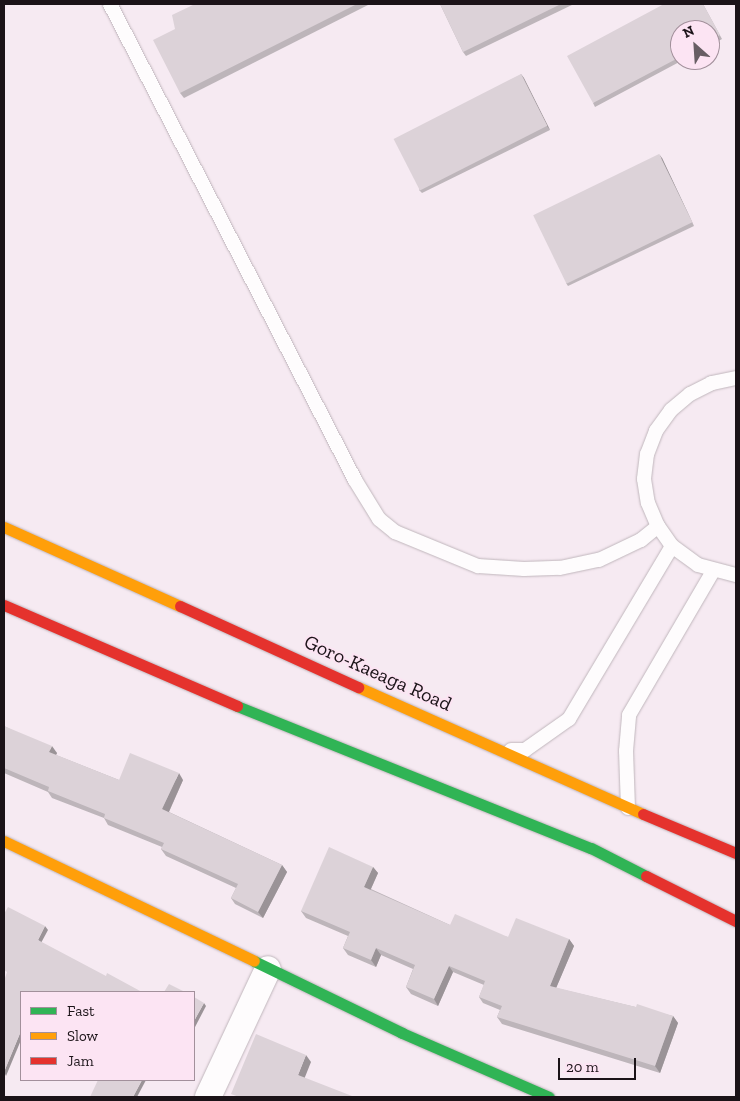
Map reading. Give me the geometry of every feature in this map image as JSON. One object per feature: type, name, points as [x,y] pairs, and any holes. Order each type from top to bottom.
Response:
[{"type":"main road","name":"Goro-Kaeaga Road","points":[[4,527],[506,750],[628,808],[736,852]]},
{"type":"main road","points":[[4,605],[163,676],[591,848],[736,921]]},
{"type":"main road","points":[[4,841],[268,969],[540,1096]]},
{"type":"street","points":[[208,1097],[268,969]]},
{"type":"lane","points":[[110,4],[355,480],[379,519],[395,532],[459,560],[478,566],[524,569],[560,568],[599,560],[640,540],[658,526]]},
{"type":"lane","points":[[736,378],[712,383],[690,394],[671,410],[656,431],[647,454],[644,479],[648,503],[658,526],[672,546],[685,556],[713,571],[736,575]]},
{"type":"lane","points":[[506,750],[525,750],[569,719],[672,546]]},
{"type":"lane","points":[[628,808],[626,751],[629,715],[713,571]]},
{"type":"building","points":[[195,4],[357,4],[180,93],[153,40],[175,29],[172,15]]},
{"type":"building","points":[[440,4],[561,4],[463,52]]},
{"type":"building","points":[[664,4],[703,4],[712,20],[670,20],[670,62],[593,103],[567,56]]},
{"type":"building","points":[[521,74],[547,126],[420,191],[394,139]]},
{"type":"building","points":[[659,154],[692,222],[566,284],[533,215]]},
{"type":"building","points":[[4,726],[52,746],[49,752],[119,780],[130,753],[179,773],[162,809],[282,865],[258,912],[231,898],[238,884],[161,849],[164,843],[104,818],[105,814],[48,791],[49,787],[4,768]]},
{"type":"building","points":[[329,847],[373,867],[364,887],[450,925],[455,914],[508,937],[516,918],[569,939],[550,986],[636,1007],[637,1004],[673,1016],[655,1066],[497,1017],[502,1006],[479,997],[485,981],[449,966],[434,999],[406,987],[415,965],[376,948],[371,960],[343,948],[350,932],[301,911]]},
{"type":"building","points":[[8,907],[45,926],[38,940],[106,976],[107,973],[140,991],[20,991],[20,1033],[4,1072],[4,981],[7,972],[4,970],[4,914]]},
{"type":"building","points":[[169,984],[183,991],[165,991]]},
{"type":"building","points":[[195,998],[204,1003],[195,1019]]},
{"type":"building","points":[[256,1034],[306,1055],[298,1075],[352,1096],[239,1097],[231,1094]]},
{"type":"building","points":[[98,1081],[141,1081],[133,1097],[90,1097]]},
{"type":"traffic: fast","points":[[237,706],[591,848],[646,876]]},
{"type":"traffic: fast","points":[[254,961],[402,1033],[549,1097]]},
{"type":"traffic: slow","points":[[4,527],[180,606]]},
{"type":"traffic: slow","points":[[358,687],[643,814]]},
{"type":"traffic: slow","points":[[4,841],[254,961]]},
{"type":"traffic: jam","points":[[4,605],[237,706]]},
{"type":"traffic: jam","points":[[180,606],[358,687]]},
{"type":"traffic: jam","points":[[643,814],[736,853]]},
{"type":"traffic: jam","points":[[646,876],[736,921]]}]
